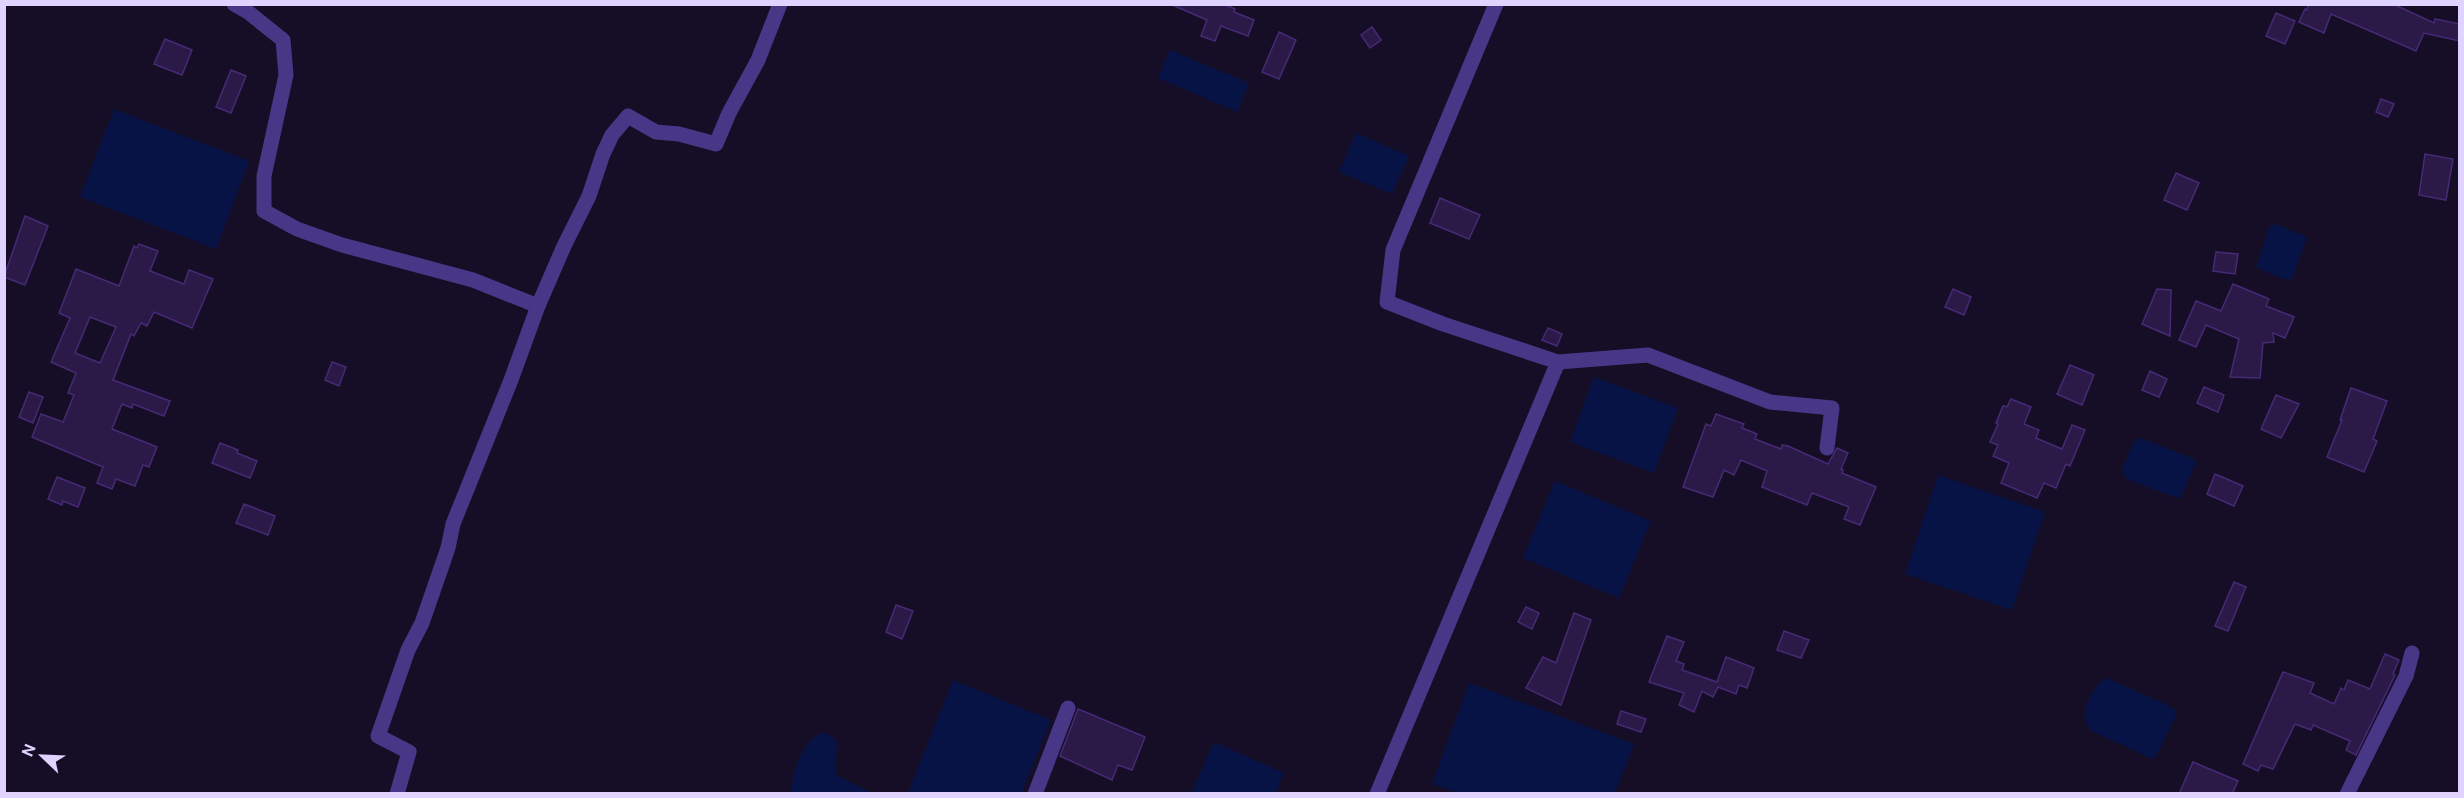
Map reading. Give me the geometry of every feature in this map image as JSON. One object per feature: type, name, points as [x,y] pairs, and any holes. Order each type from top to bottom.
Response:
[{"type":"street","points":[[234,4],[284,40],[286,75],[264,176],[264,211],[297,229],[333,242],[473,280],[538,306]]},
{"type":"street","points":[[397,794],[409,752],[378,736],[408,650],[426,614],[448,548],[453,524],[538,306],[589,196],[612,135],[628,116],[656,132],[679,134],[716,144],[729,113],[758,60],[780,4]]},
{"type":"street","points":[[1496,4],[1393,250],[1387,303],[1558,362],[1648,355],[1770,402],[1832,408],[1827,448]]},
{"type":"street","points":[[1377,794],[1558,362]]},
{"type":"street","points":[[2347,794],[2406,676],[2412,653]]},
{"type":"street","points":[[1035,794],[1068,708]]},
{"type":"shaded area","points":[[1170,50],[1249,83],[1237,112],[1158,78]]},
{"type":"shaded area","points":[[114,109],[249,161],[216,249],[80,197]]},
{"type":"shaded area","points":[[1356,133],[1409,156],[1392,194],[1339,172]]},
{"type":"shaded area","points":[[2276,224],[2307,237],[2291,280],[2280,278],[2256,267],[2270,226]]},
{"type":"shaded area","points":[[1594,377],[1678,408],[1654,473],[1570,442]]},
{"type":"shaded area","points":[[2138,437],[2194,459],[2196,462],[2180,499],[2126,479],[2122,470]]},
{"type":"shaded area","points":[[1938,475],[2045,512],[2012,610],[1905,574]]},
{"type":"shaded area","points":[[1555,481],[1651,521],[1619,598],[1523,558]]},
{"type":"shaded area","points":[[2107,678],[2175,710],[2175,717],[2156,757],[2152,759],[2090,730],[2086,724],[2088,701],[2096,687]]},
{"type":"shaded area","points":[[953,680],[1051,720],[1022,793],[908,793]]},
{"type":"shaded area","points":[[1469,683],[1634,744],[1615,793],[1458,793],[1432,784]]},
{"type":"shaded area","points":[[823,732],[836,739],[836,775],[873,793],[791,793],[796,766],[803,750],[808,743]]},
{"type":"shaded area","points":[[1214,742],[1284,773],[1276,793],[1191,793]]},
{"type":"building","points":[[1170,4],[1223,4],[1235,9],[1234,12],[1254,20],[1248,36],[1221,26],[1215,41],[1201,36],[1207,20]]},
{"type":"building","points":[[2308,4],[2393,4],[2434,23],[2435,19],[2460,24],[2460,41],[2424,33],[2416,51],[2331,14],[2324,33],[2299,22]]},
{"type":"building","points":[[2276,13],[2295,21],[2285,44],[2266,36]]},
{"type":"building","points":[[1372,27],[1381,40],[1370,48],[1361,35]]},
{"type":"building","points":[[1279,32],[1296,40],[1279,79],[1262,72]]},
{"type":"building","points":[[165,39],[192,50],[182,75],[154,64]]},
{"type":"building","points":[[231,70],[246,76],[231,113],[216,107]]},
{"type":"building","points":[[2381,99],[2394,104],[2388,117],[2376,112]]},
{"type":"building","points":[[2425,154],[2453,159],[2446,200],[2419,195]]},
{"type":"building","points":[[2176,173],[2199,183],[2187,210],[2164,200]]},
{"type":"building","points":[[1440,198],[1480,215],[1469,239],[1430,223]]},
{"type":"building","points":[[25,216],[48,226],[25,285],[4,277]]},
{"type":"building","points":[[139,244],[158,251],[150,271],[184,284],[189,270],[213,279],[192,328],[154,312],[147,326],[141,323],[134,336],[131,334],[113,380],[170,401],[164,416],[133,404],[132,408],[122,404],[112,429],[157,447],[149,467],[143,465],[135,486],[116,479],[112,489],[97,483],[103,467],[32,437],[41,414],[63,422],[74,395],[68,393],[76,373],[51,362],[70,318],[59,313],[76,269],[119,286],[134,246],[137,248]],"holes":[[[90,317],[116,327],[100,363],[75,353]]]},
{"type":"building","points":[[2216,252],[2238,254],[2235,274],[2213,271]]},
{"type":"building","points":[[2233,284],[2269,299],[2266,306],[2294,317],[2285,338],[2273,333],[2274,342],[2263,343],[2260,378],[2230,377],[2239,339],[2206,325],[2196,347],[2179,340],[2196,301],[2221,311]]},
{"type":"building","points":[[1953,289],[1971,297],[1964,315],[1945,307]]},
{"type":"building","points":[[2157,289],[2171,290],[2170,336],[2142,324]]},
{"type":"building","points":[[1548,328],[1562,334],[1557,346],[1542,340]]},
{"type":"building","points":[[332,362],[346,367],[339,386],[325,380]]},
{"type":"building","points":[[2070,365],[2094,375],[2082,405],[2057,394]]},
{"type":"building","points":[[2150,371],[2167,379],[2159,397],[2142,390]]},
{"type":"building","points":[[2204,387],[2224,395],[2218,412],[2197,403]]},
{"type":"building","points":[[2351,388],[2387,401],[2373,439],[2377,441],[2364,472],[2327,457],[2342,420],[2340,420]]},
{"type":"building","points":[[29,392],[43,397],[33,423],[19,417]]},
{"type":"building","points":[[2276,395],[2299,404],[2281,438],[2261,429]]},
{"type":"building","points":[[2011,399],[2031,407],[2024,424],[2039,430],[2036,438],[2062,449],[2072,425],[2085,430],[2070,466],[2066,464],[2056,488],[2044,483],[2037,498],[2001,483],[2009,463],[1993,456],[1998,445],[1990,442],[1998,424],[1996,423],[2003,406],[2007,407]]},
{"type":"building","points":[[1716,414],[1744,424],[1742,428],[1757,434],[1755,439],[1781,449],[1782,445],[1788,446],[1828,464],[1837,448],[1848,453],[1841,469],[1842,473],[1876,487],[1860,525],[1844,519],[1849,507],[1812,493],[1807,505],[1762,487],[1767,471],[1741,460],[1734,475],[1724,470],[1713,497],[1683,487],[1706,424],[1711,426]]},
{"type":"building","points":[[220,443],[257,461],[250,478],[212,463]]},
{"type":"building","points":[[2215,474],[2243,486],[2234,506],[2207,494]]},
{"type":"building","points":[[57,477],[85,488],[78,507],[63,501],[62,505],[48,499]]},
{"type":"building","points":[[244,504],[275,516],[268,535],[236,523]]},
{"type":"building","points":[[2234,582],[2246,587],[2228,631],[2215,626]]},
{"type":"building","points":[[896,605],[913,611],[902,639],[886,632]]},
{"type":"building","points":[[1526,607],[1539,613],[1532,629],[1518,622]]},
{"type":"building","points":[[1574,613],[1591,620],[1561,705],[1526,688],[1543,657],[1556,663]]},
{"type":"building","points":[[1784,631],[1809,640],[1801,658],[1777,650]]},
{"type":"building","points":[[1667,636],[1684,642],[1676,661],[1684,664],[1682,670],[1717,682],[1726,657],[1754,668],[1747,688],[1739,685],[1736,694],[1718,687],[1713,697],[1702,691],[1694,712],[1679,705],[1684,693],[1649,682]]},
{"type":"building","points":[[2385,654],[2399,660],[2393,674],[2395,675],[2356,755],[2346,750],[2350,741],[2313,725],[2311,730],[2295,724],[2273,769],[2261,765],[2258,771],[2243,764],[2283,672],[2314,683],[2310,693],[2334,704],[2341,688],[2344,690],[2348,680],[2370,689]]},
{"type":"building","points":[[1078,709],[1145,737],[1132,770],[1118,765],[1112,780],[1060,756]]},
{"type":"building","points":[[1621,711],[1646,719],[1641,732],[1617,724]]},
{"type":"building","points":[[2193,762],[2238,781],[2232,794],[2179,794]]}]
